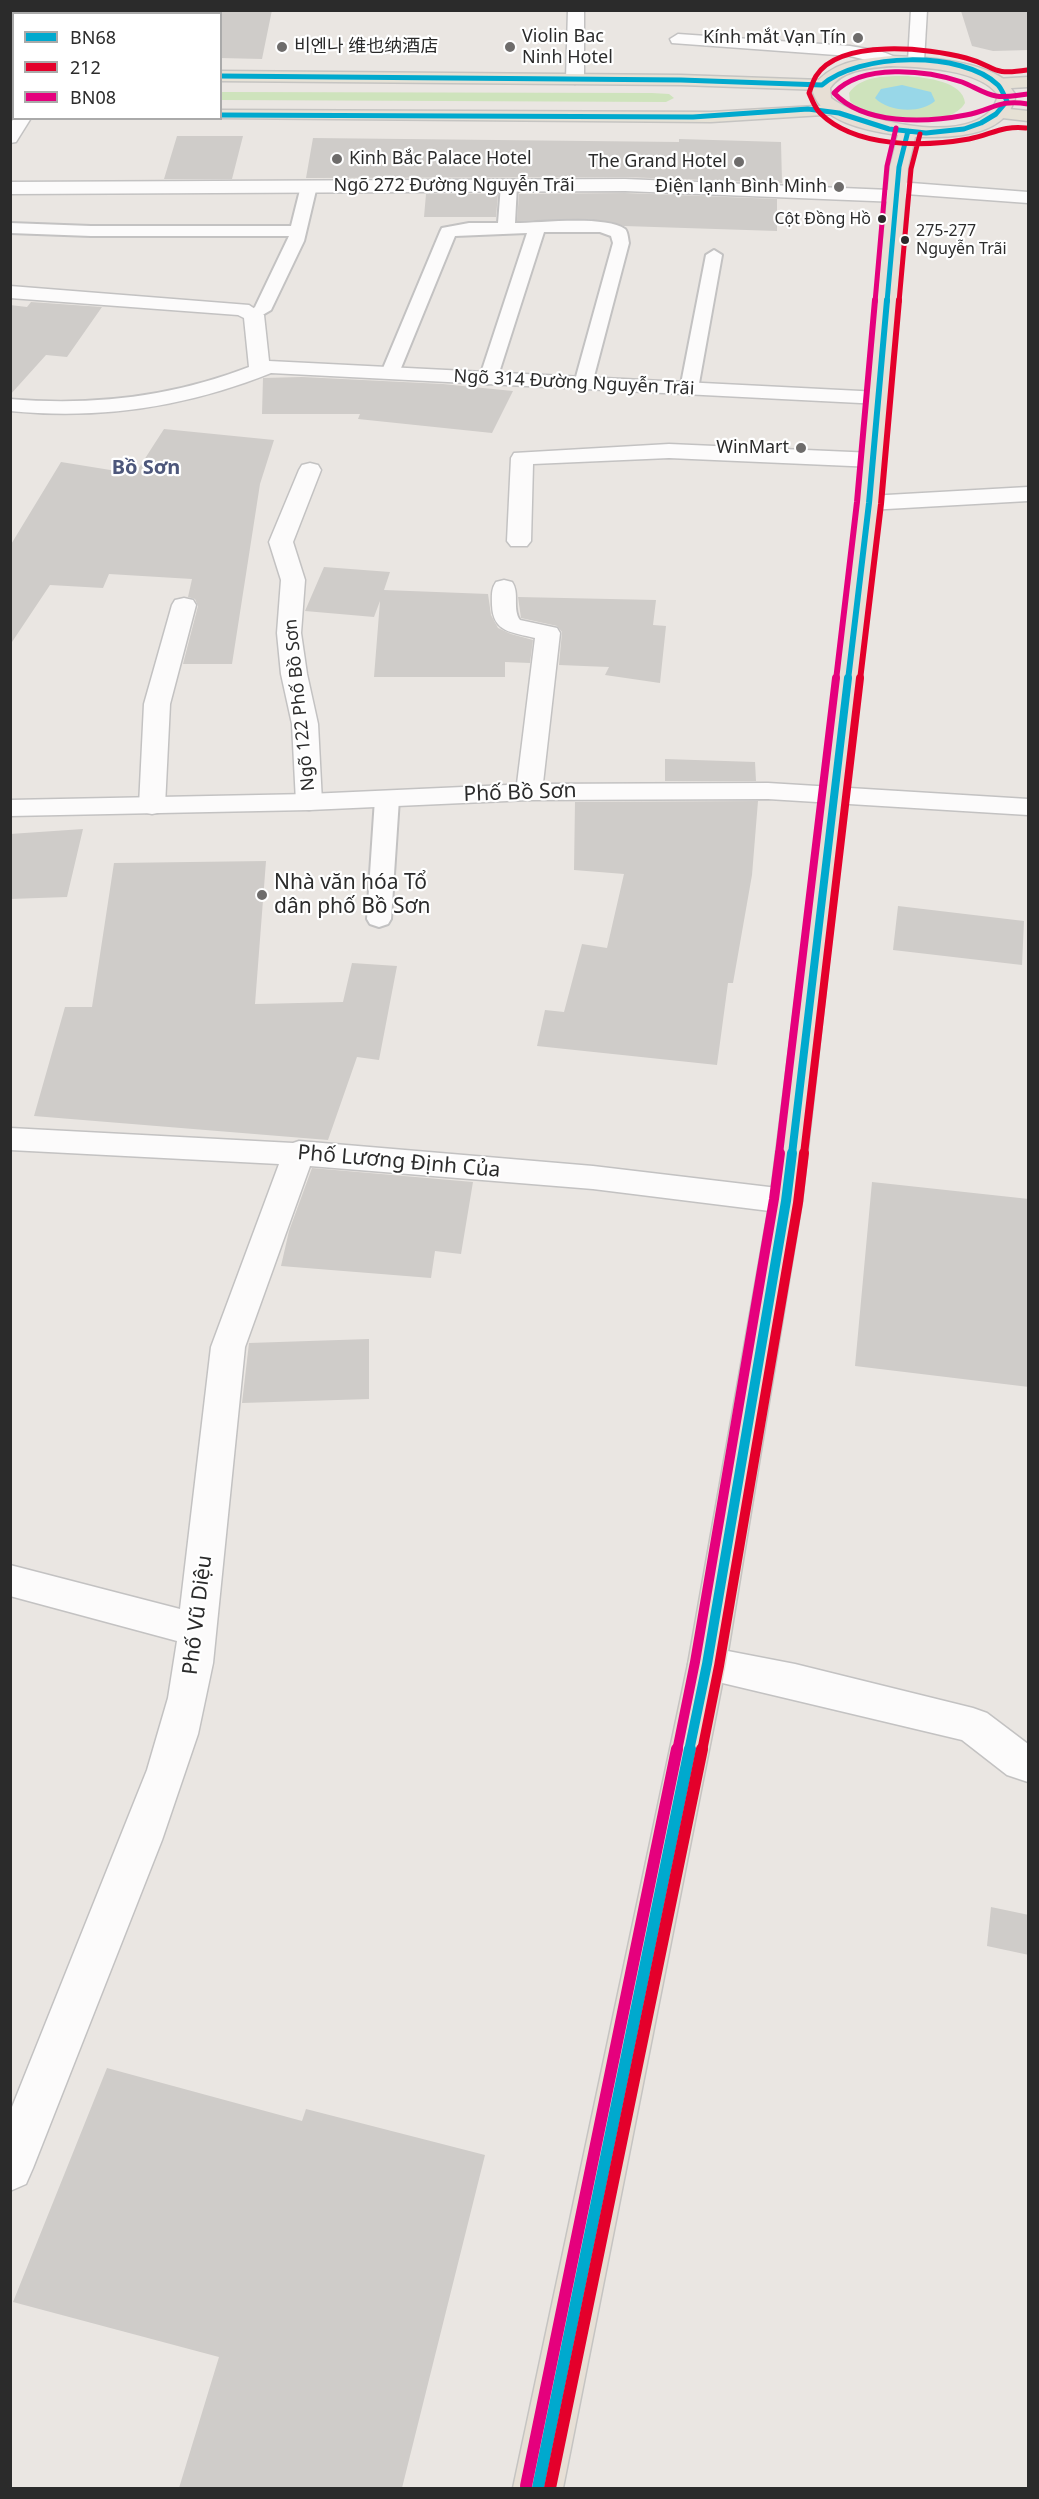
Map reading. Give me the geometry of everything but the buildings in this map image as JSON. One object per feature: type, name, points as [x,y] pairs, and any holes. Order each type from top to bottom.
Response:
[{"type":"highway","points":[[891,61],[916,62],[963,69],[996,84],[1006,96],[1006,104],[1000,113],[988,121],[964,128],[908,131],[867,124],[833,110],[822,98],[822,85],[831,76],[846,69],[891,61]]},
{"type":"highway","points":[[538,2488],[707,1664],[786,1201],[874,460],[899,167],[908,131]]},
{"type":"main road","points":[[222,76],[575,79],[822,85]]},
{"type":"main road","points":[[996,84],[1029,82]]},
{"type":"main road","points":[[222,115],[711,117],[833,110]]},
{"type":"main road","points":[[1000,113],[1029,116]]},
{"type":"street","points":[[575,79],[576,10]]},
{"type":"street","points":[[916,62],[919,10]]},
{"type":"street","points":[[678,39],[850,51],[872,54],[891,61]]},
{"type":"street","points":[[10,138],[22,120]]},
{"type":"street","name":"Ngõ 272 Đường Nguyễn Trãi","points":[[10,188],[625,184],[1029,198]]},
{"type":"street","points":[[10,292],[242,309],[254,315],[257,364],[269,367]]},
{"type":"street","name":"Ngõ 314 Đường Nguyễn Trãi","points":[[13,407],[73,409],[133,406],[230,383],[269,367],[880,398]]},
{"type":"street","points":[[519,541],[522,458],[669,451],[874,460]]},
{"type":"street","name":"Ngõ 122 Phố Bồ Sơn","points":[[309,802],[305,724],[294,674],[289,633],[293,580],[281,542],[310,470]]},
{"type":"street","points":[[869,502],[1029,494]]},
{"type":"street","points":[[504,587],[505,618],[512,625],[548,633],[529,792]]},
{"type":"street","points":[[152,806],[157,704],[184,605]]},
{"type":"street","name":"Phố Bồ Sơn","points":[[10,808],[309,802],[529,792],[768,791],[1029,807]]},
{"type":"street","name":"Phố Lương Định Của","points":[[10,1139],[299,1152],[712,1191],[786,1201]]},
{"type":"street","name":"Phố Vũ Diệu","points":[[10,2168],[135,1857],[165,1773],[195,1666],[228,1347],[299,1152]]},
{"type":"street","points":[[10,1580],[197,1630]]},
{"type":"street","points":[[707,1664],[795,1681],[973,1725],[1021,1762],[1029,1764]]},
{"type":"lane","points":[[506,228],[509,185]]},
{"type":"lane","points":[[254,315],[264,308],[299,231],[309,186]]},
{"type":"lane","points":[[390,373],[448,232],[470,228],[602,227],[619,233],[621,243],[583,384]]},
{"type":"lane","points":[[10,228],[91,231],[299,231]]},
{"type":"lane","points":[[488,379],[537,228]]},
{"type":"lane","points":[[689,389],[714,255]]},
{"type":"lane","points":[[379,919],[387,798]]},
{"type":"green space","points":[[908,76],[951,85],[963,96],[965,103],[956,112],[943,118],[909,121],[874,115],[860,109],[850,101],[849,93],[861,83],[876,78]]},
{"type":"green space","points":[[222,92],[652,93],[669,94],[674,98],[666,102],[222,100]]},
{"type":"water","points":[[902,85],[931,92],[935,101],[922,108],[905,110],[888,106],[875,98],[881,89]]},
{"type":"transit line","name":"212","points":[[1026,128],[1008,126],[978,137],[951,142],[878,140],[854,134],[833,125],[818,111],[809,93],[817,75],[832,62],[852,54],[876,50],[901,49],[948,54],[970,59],[1000,73],[1027,70]]},
{"type":"transit line","name":"BN68","points":[[222,76],[681,80],[822,85],[833,76],[872,63],[919,61],[943,63],[984,75],[998,85],[1007,101],[996,114],[981,123],[964,129],[926,133],[868,125],[839,113],[808,109],[693,117],[222,115]]},
{"type":"transit line","name":"BN08","points":[[1028,94],[996,96],[950,79],[894,73],[856,78],[842,84],[834,93],[843,103],[858,110],[896,118],[916,119],[967,115],[1007,101],[1028,104]]},
{"type":"transit line","name":"BN08","points":[[526,2486],[695,1662],[774,1199],[857,502],[887,166],[896,128]]},
{"type":"transit line","name":"BN68","points":[[538,2488],[707,1664],[786,1201],[869,503],[899,167],[908,131]]},
{"type":"transit line","name":"212","points":[[550,2488],[719,1666],[798,1203],[881,504],[911,169],[920,134]]},
{"type":"place","name":"Kính mắt Vạn Tín","points":[[858,38]]},
{"type":"place","name":"비엔나 维也纳酒店","points":[[282,47]]},
{"type":"place","name":"Violin Bac Ninh Hotel","points":[[510,47]]},
{"type":"place","name":"Kinh Bắc Palace Hotel","points":[[337,159]]},
{"type":"place","name":"The Grand Hotel","points":[[739,162]]},
{"type":"place","name":"Điện lạnh Bình Minh","points":[[839,187]]},
{"type":"place","name":"Cột Đồng Hồ","points":[[882,219]]},
{"type":"place","name":"275-277 Nguyễn Trãi","points":[[905,240]]},
{"type":"place","name":"WinMart","points":[[801,448]]},
{"type":"place","name":"Nhà văn hóa Tổ dân phố Bồ Sơn","points":[[262,895]]},
{"type":"district","name":"Bồ Sơn","points":[[146,468]]}]
